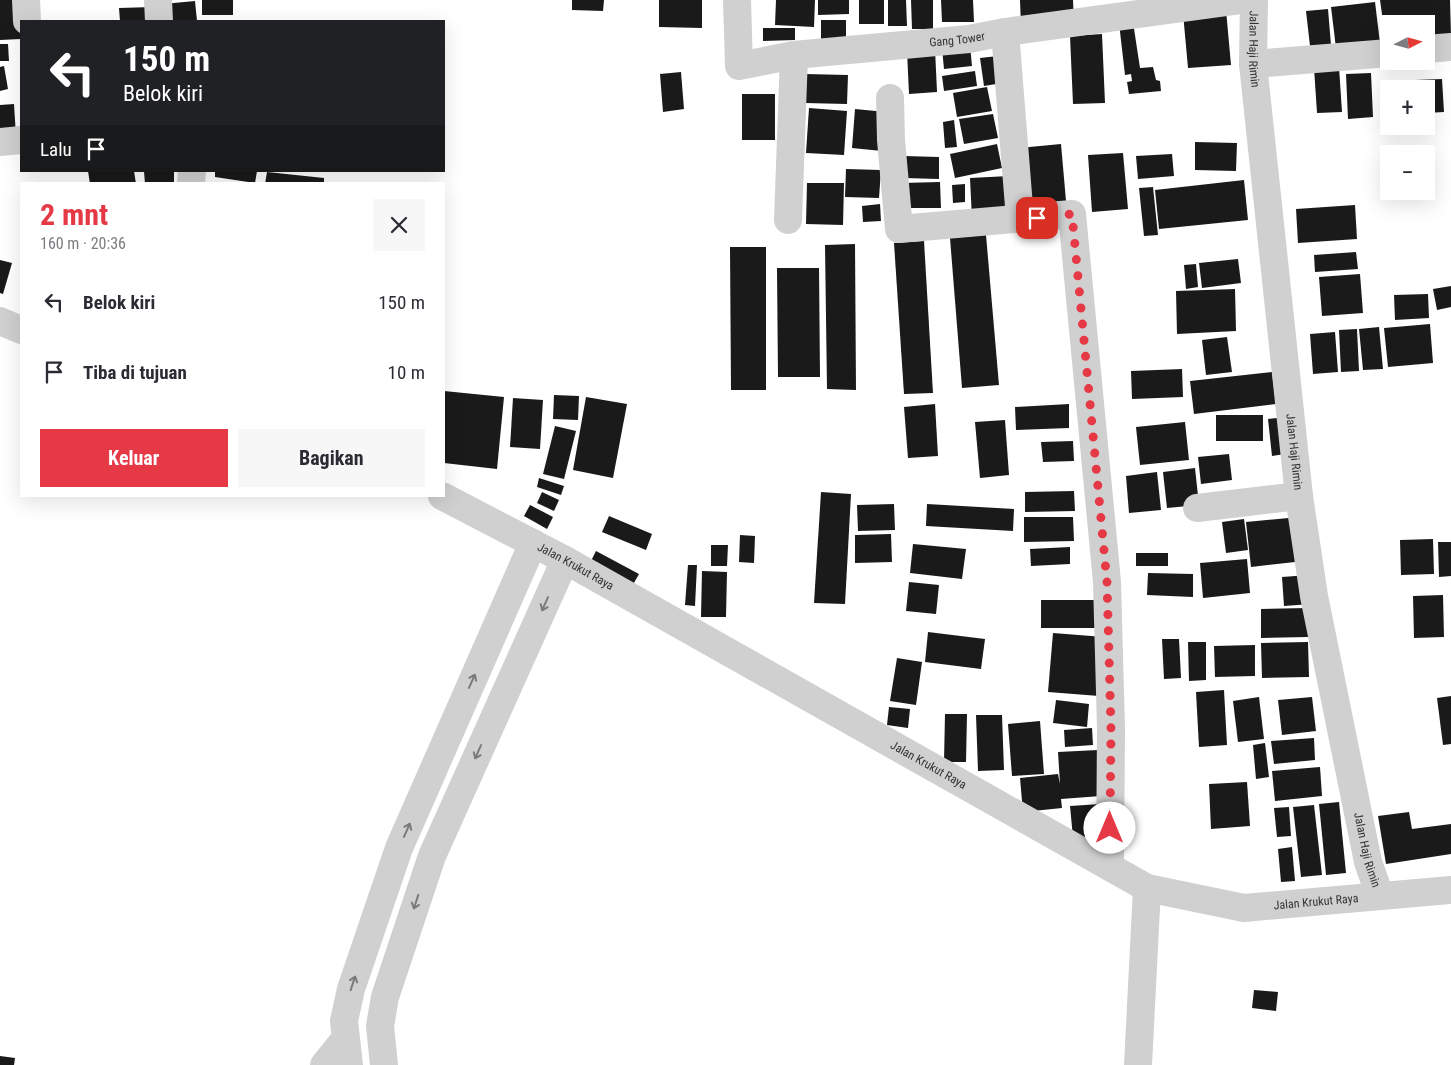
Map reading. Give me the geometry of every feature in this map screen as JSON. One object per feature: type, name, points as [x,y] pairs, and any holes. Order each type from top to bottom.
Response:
[{"type":"street","points":[[26,0],[27,20]]},
{"type":"street","points":[[158,0],[159,20]]},
{"type":"street","name":"Gang Tower","points":[[736,0],[739,66],[794,55],[969,39],[1005,32],[1242,0]]},
{"type":"street","name":"Jalan Haji Rimin","points":[[1254,0],[1253,64],[1299,496],[1314,596],[1368,862],[1380,896]]},
{"type":"street","points":[[1005,32],[1020,219]]},
{"type":"street","points":[[1435,48],[1451,47]]},
{"type":"street","points":[[1253,64],[1380,54]]},
{"type":"street","points":[[788,220],[794,55]]},
{"type":"street","points":[[890,98],[891,140],[899,229],[1072,214],[1107,582],[1111,729],[1110,867]]},
{"type":"street","points":[[0,142],[20,140]]},
{"type":"street","points":[[0,322],[20,330]]},
{"type":"street","points":[[1197,508],[1299,496]]},
{"type":"street","name":"Jalan Krukut Raya","points":[[444,497],[565,560],[1147,888],[1244,908],[1451,890]]},
{"type":"street","points":[[346,1042],[351,989],[400,848],[533,543]]},
{"type":"street","points":[[384,1065],[380,1026],[385,997],[432,856],[565,560]]},
{"type":"street","points":[[1138,1065],[1147,888]]},
{"type":"street","points":[[324,1065],[346,1042],[380,1026]]},
{"type":"building","points":[[0,0],[20,0],[20,39],[0,40]]},
{"type":"building","points":[[202,0],[233,0],[233,15],[202,15]]},
{"type":"building","points":[[572,0],[604,0],[603,11],[572,10]]},
{"type":"building","points":[[659,0],[702,0],[702,28],[659,27]]},
{"type":"building","points":[[776,0],[815,0],[814,27],[775,25]]},
{"type":"building","points":[[818,0],[849,0],[849,14],[818,15]]},
{"type":"building","points":[[859,0],[884,0],[884,24],[859,24]]},
{"type":"building","points":[[888,0],[906,0],[907,26],[888,26]]},
{"type":"building","points":[[911,0],[933,0],[933,29],[912,29]]},
{"type":"building","points":[[941,0],[973,0],[974,22],[942,22]]},
{"type":"building","points":[[1020,0],[1073,0],[1074,22],[1021,26]]},
{"type":"building","points":[[1380,0],[1450,0],[1451,35],[1435,37],[1435,15],[1382,15]]},
{"type":"building","points":[[195,1],[197,20],[164,20],[163,4]]},
{"type":"building","points":[[1375,2],[1380,43],[1336,48],[1331,7]]},
{"type":"building","points":[[153,7],[153,20],[120,20],[119,8]]},
{"type":"building","points":[[1328,9],[1331,45],[1310,46],[1306,11]]},
{"type":"building","points":[[1226,10],[1231,65],[1188,68],[1183,13]]},
{"type":"building","points":[[821,20],[846,20],[846,39],[821,39]]},
{"type":"building","points":[[1133,22],[1140,68],[1153,67],[1156,80],[1160,81],[1161,91],[1129,94],[1127,82],[1132,81],[1131,74],[1125,75],[1119,23]]},
{"type":"building","points":[[763,28],[795,28],[795,40],[763,41]]},
{"type":"building","points":[[1102,34],[1105,103],[1073,104],[1070,36]]},
{"type":"building","points":[[0,44],[8,44],[9,61],[0,61]]},
{"type":"building","points":[[970,45],[972,66],[944,69],[942,48]]},
{"type":"building","points":[[935,49],[937,92],[909,94],[907,51]]},
{"type":"building","points":[[998,56],[1002,83],[984,86],[980,58]]},
{"type":"building","points":[[4,66],[8,89],[0,91],[0,67]]},
{"type":"building","points":[[1339,67],[1342,112],[1317,113],[1314,68]]},
{"type":"building","points":[[975,71],[977,86],[944,91],[942,76]]},
{"type":"building","points":[[681,72],[684,109],[663,112],[660,74]]},
{"type":"building","points":[[1371,73],[1373,117],[1348,119],[1346,74]]},
{"type":"building","points":[[805,74],[848,75],[847,104],[805,103]]},
{"type":"building","points":[[1442,79],[1444,112],[1435,112],[1435,80],[1415,80]]},
{"type":"building","points":[[987,87],[992,111],[957,117],[953,93]]},
{"type":"building","points":[[742,94],[775,94],[775,140],[742,140]]},
{"type":"building","points":[[14,104],[16,136],[0,137],[0,105]]},
{"type":"building","points":[[809,108],[847,111],[844,155],[806,153]]},
{"type":"building","points":[[855,109],[886,112],[882,151],[852,148]]},
{"type":"building","points":[[993,114],[998,138],[964,144],[959,119]]},
{"type":"building","points":[[954,120],[957,147],[945,148],[943,122]]},
{"type":"building","points":[[1195,142],[1237,143],[1236,171],[1195,170]]},
{"type":"building","points":[[997,144],[1002,168],[955,178],[950,154]]},
{"type":"building","points":[[1061,144],[1066,201],[1024,205],[1019,148]]},
{"type":"building","points":[[1123,153],[1128,209],[1092,212],[1088,155]]},
{"type":"building","points":[[1172,154],[1174,176],[1138,179],[1136,156]]},
{"type":"building","points":[[904,156],[939,157],[939,179],[904,178]]},
{"type":"building","points":[[846,169],[881,170],[879,198],[845,197]]},
{"type":"building","points":[[88,172],[134,172],[136,182],[90,182]]},
{"type":"building","points":[[144,172],[174,172],[174,182],[145,182]]},
{"type":"building","points":[[215,172],[257,172],[255,182],[215,177]]},
{"type":"building","points":[[267,172],[324,178],[324,182],[265,182]]},
{"type":"building","points":[[1009,176],[1010,217],[972,219],[970,178]]},
{"type":"building","points":[[1244,180],[1248,220],[1159,229],[1155,190]]},
{"type":"building","points":[[940,182],[941,208],[903,208],[902,183]]},
{"type":"building","points":[[807,183],[844,183],[843,225],[806,224]]},
{"type":"building","points":[[965,184],[965,202],[953,203],[952,185]]},
{"type":"building","points":[[1153,187],[1158,235],[1144,236],[1139,188]]},
{"type":"building","points":[[880,204],[881,221],[863,222],[862,206]]},
{"type":"building","points":[[1355,205],[1357,239],[1298,243],[1296,209]]},
{"type":"building","points":[[986,235],[999,385],[962,388],[950,238]]},
{"type":"building","points":[[924,241],[933,393],[904,394],[894,243]]},
{"type":"building","points":[[855,244],[856,390],[827,389],[825,245]]},
{"type":"building","points":[[730,247],[766,247],[766,390],[731,390]]},
{"type":"building","points":[[1356,252],[1358,269],[1315,272],[1314,255]]},
{"type":"building","points":[[1238,259],[1241,283],[1202,288],[1199,263]]},
{"type":"building","points":[[0,260],[12,263],[3,294],[0,293]]},
{"type":"building","points":[[1196,264],[1198,287],[1186,289],[1184,265]]},
{"type":"building","points":[[777,268],[819,268],[820,377],[778,377]]},
{"type":"building","points":[[1360,274],[1363,313],[1322,316],[1319,277]]},
{"type":"building","points":[[1451,286],[1451,307],[1437,310],[1433,289]]},
{"type":"building","points":[[1235,289],[1236,331],[1177,334],[1176,291]]},
{"type":"building","points":[[1428,294],[1429,318],[1395,320],[1394,295]]},
{"type":"building","points":[[1430,324],[1433,363],[1388,367],[1384,328]]},
{"type":"building","points":[[1379,327],[1383,369],[1363,370],[1359,329]]},
{"type":"building","points":[[1357,329],[1359,371],[1341,372],[1339,330]]},
{"type":"building","points":[[1335,332],[1338,372],[1313,374],[1310,334]]},
{"type":"building","points":[[1227,337],[1232,372],[1206,375],[1202,340]]},
{"type":"building","points":[[1182,369],[1183,397],[1132,399],[1131,371]]},
{"type":"building","points":[[1272,372],[1276,404],[1194,414],[1190,381]]},
{"type":"building","points":[[445,391],[504,397],[497,469],[445,463]]},
{"type":"building","points":[[554,395],[579,396],[578,420],[553,419]]},
{"type":"building","points":[[586,397],[627,404],[613,478],[573,470]]},
{"type":"building","points":[[513,398],[543,400],[540,449],[510,447]]},
{"type":"building","points":[[935,404],[938,456],[908,458],[904,407]]},
{"type":"building","points":[[1069,404],[1069,428],[1016,430],[1015,407]]},
{"type":"building","points":[[1216,415],[1263,415],[1263,441],[1216,441]]},
{"type":"building","points":[[1286,417],[1291,453],[1272,456],[1268,419]]},
{"type":"building","points":[[1005,420],[1009,475],[980,478],[975,422]]},
{"type":"building","points":[[1185,422],[1189,460],[1140,465],[1136,427]]},
{"type":"building","points":[[555,426],[576,431],[564,479],[543,474]]},
{"type":"building","points":[[1073,441],[1074,461],[1043,462],[1041,442]]},
{"type":"building","points":[[1229,454],[1232,480],[1201,484],[1198,457]]},
{"type":"building","points":[[1195,468],[1199,505],[1167,508],[1163,472]]},
{"type":"building","points":[[1157,472],[1161,510],[1129,513],[1126,476]]},
{"type":"building","points":[[539,478],[564,486],[561,495],[537,487]]},
{"type":"building","points":[[1074,491],[1075,511],[1025,512],[1025,492]]},
{"type":"building","points":[[542,492],[559,500],[554,511],[537,503]]},
{"type":"building","points":[[821,492],[851,494],[845,604],[814,603]]},
{"type":"building","points":[[894,504],[895,530],[858,531],[857,505]]},
{"type":"building","points":[[927,504],[1014,509],[1013,531],[926,526]]},
{"type":"building","points":[[530,505],[553,517],[547,529],[524,516]]},
{"type":"building","points":[[609,516],[652,534],[646,550],[602,532]]},
{"type":"building","points":[[1024,517],[1073,517],[1074,541],[1024,542]]},
{"type":"building","points":[[1299,517],[1304,561],[1251,567],[1246,522]]},
{"type":"building","points":[[1244,519],[1248,550],[1226,553],[1222,522]]},
{"type":"building","points":[[891,534],[892,562],[855,563],[855,535]]},
{"type":"building","points":[[740,535],[755,536],[754,563],[739,562]]},
{"type":"building","points":[[1433,539],[1434,574],[1401,575],[1400,540]]},
{"type":"building","points":[[1438,542],[1451,542],[1451,576],[1439,577]]},
{"type":"building","points":[[913,544],[966,549],[962,579],[910,573]]},
{"type":"building","points":[[711,545],[728,545],[727,566],[711,566]]},
{"type":"building","points":[[1070,547],[1070,564],[1031,566],[1030,549]]},
{"type":"building","points":[[596,551],[639,574],[630,590],[588,567]]},
{"type":"building","points":[[1136,553],[1168,553],[1168,566],[1136,566]]},
{"type":"building","points":[[1247,559],[1250,593],[1203,598],[1200,563]]},
{"type":"building","points":[[688,565],[697,565],[695,606],[685,605]]},
{"type":"building","points":[[702,571],[727,572],[726,617],[701,617]]},
{"type":"building","points":[[1148,573],[1193,574],[1193,597],[1147,595]]},
{"type":"building","points":[[1309,575],[1311,604],[1284,606],[1282,577]]},
{"type":"building","points":[[909,582],[939,585],[936,614],[906,611]]},
{"type":"building","points":[[1443,595],[1444,637],[1414,638],[1413,596]]},
{"type":"building","points":[[1041,600],[1099,600],[1099,628],[1041,628]]},
{"type":"building","points":[[1308,608],[1308,637],[1261,638],[1261,609]]},
{"type":"building","points":[[928,632],[985,639],[981,669],[925,662]]},
{"type":"building","points":[[1053,633],[1104,637],[1099,696],[1048,692]]},
{"type":"building","points":[[1162,639],[1179,639],[1181,678],[1164,679]]},
{"type":"building","points":[[1188,642],[1206,642],[1206,680],[1189,681]]},
{"type":"building","points":[[1308,642],[1309,677],[1262,678],[1261,643]]},
{"type":"building","points":[[1255,645],[1255,676],[1215,677],[1214,646]]},
{"type":"building","points":[[897,658],[922,662],[916,705],[890,701]]},
{"type":"building","points":[[1224,690],[1227,745],[1199,747],[1196,692]]},
{"type":"building","points":[[1451,696],[1451,744],[1443,745],[1437,698]]},
{"type":"building","points":[[1259,697],[1264,739],[1238,742],[1233,701]]},
{"type":"building","points":[[1312,697],[1316,731],[1282,735],[1278,700]]},
{"type":"building","points":[[1056,700],[1089,704],[1087,727],[1053,723]]},
{"type":"building","points":[[889,707],[910,709],[908,728],[887,725]]},
{"type":"building","points":[[945,714],[967,714],[966,762],[944,762]]},
{"type":"building","points":[[976,715],[1002,715],[1004,770],[978,771]]},
{"type":"building","points":[[1040,721],[1044,774],[1012,776],[1008,724]]},
{"type":"building","points":[[1092,728],[1093,745],[1065,747],[1064,730]]},
{"type":"building","points":[[1314,738],[1315,760],[1274,764],[1271,741]]},
{"type":"building","points":[[1265,743],[1269,777],[1256,779],[1253,745]]},
{"type":"building","points":[[1098,750],[1101,796],[1061,799],[1062,808],[1023,812],[1020,778],[1058,774],[1060,784],[1058,752]]},
{"type":"building","points":[[1320,767],[1322,796],[1275,801],[1272,771]]},
{"type":"building","points":[[1247,782],[1250,826],[1211,829],[1209,784]]},
{"type":"building","points":[[1339,802],[1346,873],[1326,875],[1319,804]]},
{"type":"building","points":[[1101,804],[1103,836],[1073,838],[1070,806]]},
{"type":"building","points":[[1314,805],[1322,875],[1301,877],[1293,807]]},
{"type":"building","points":[[1289,807],[1291,836],[1277,837],[1274,808]]},
{"type":"building","points":[[1409,812],[1412,829],[1451,824],[1451,854],[1386,864],[1378,816]]},
{"type":"building","points":[[1292,847],[1295,881],[1281,882],[1278,849]]},
{"type":"building","points":[[1254,990],[1278,992],[1276,1011],[1252,1008]]},
{"type":"building","points":[[0,1056],[15,1058],[14,1065],[0,1065]]},
{"type":"route","points":[[1037,218],[1072,214],[1107,582],[1111,729],[1110,828]]}]
